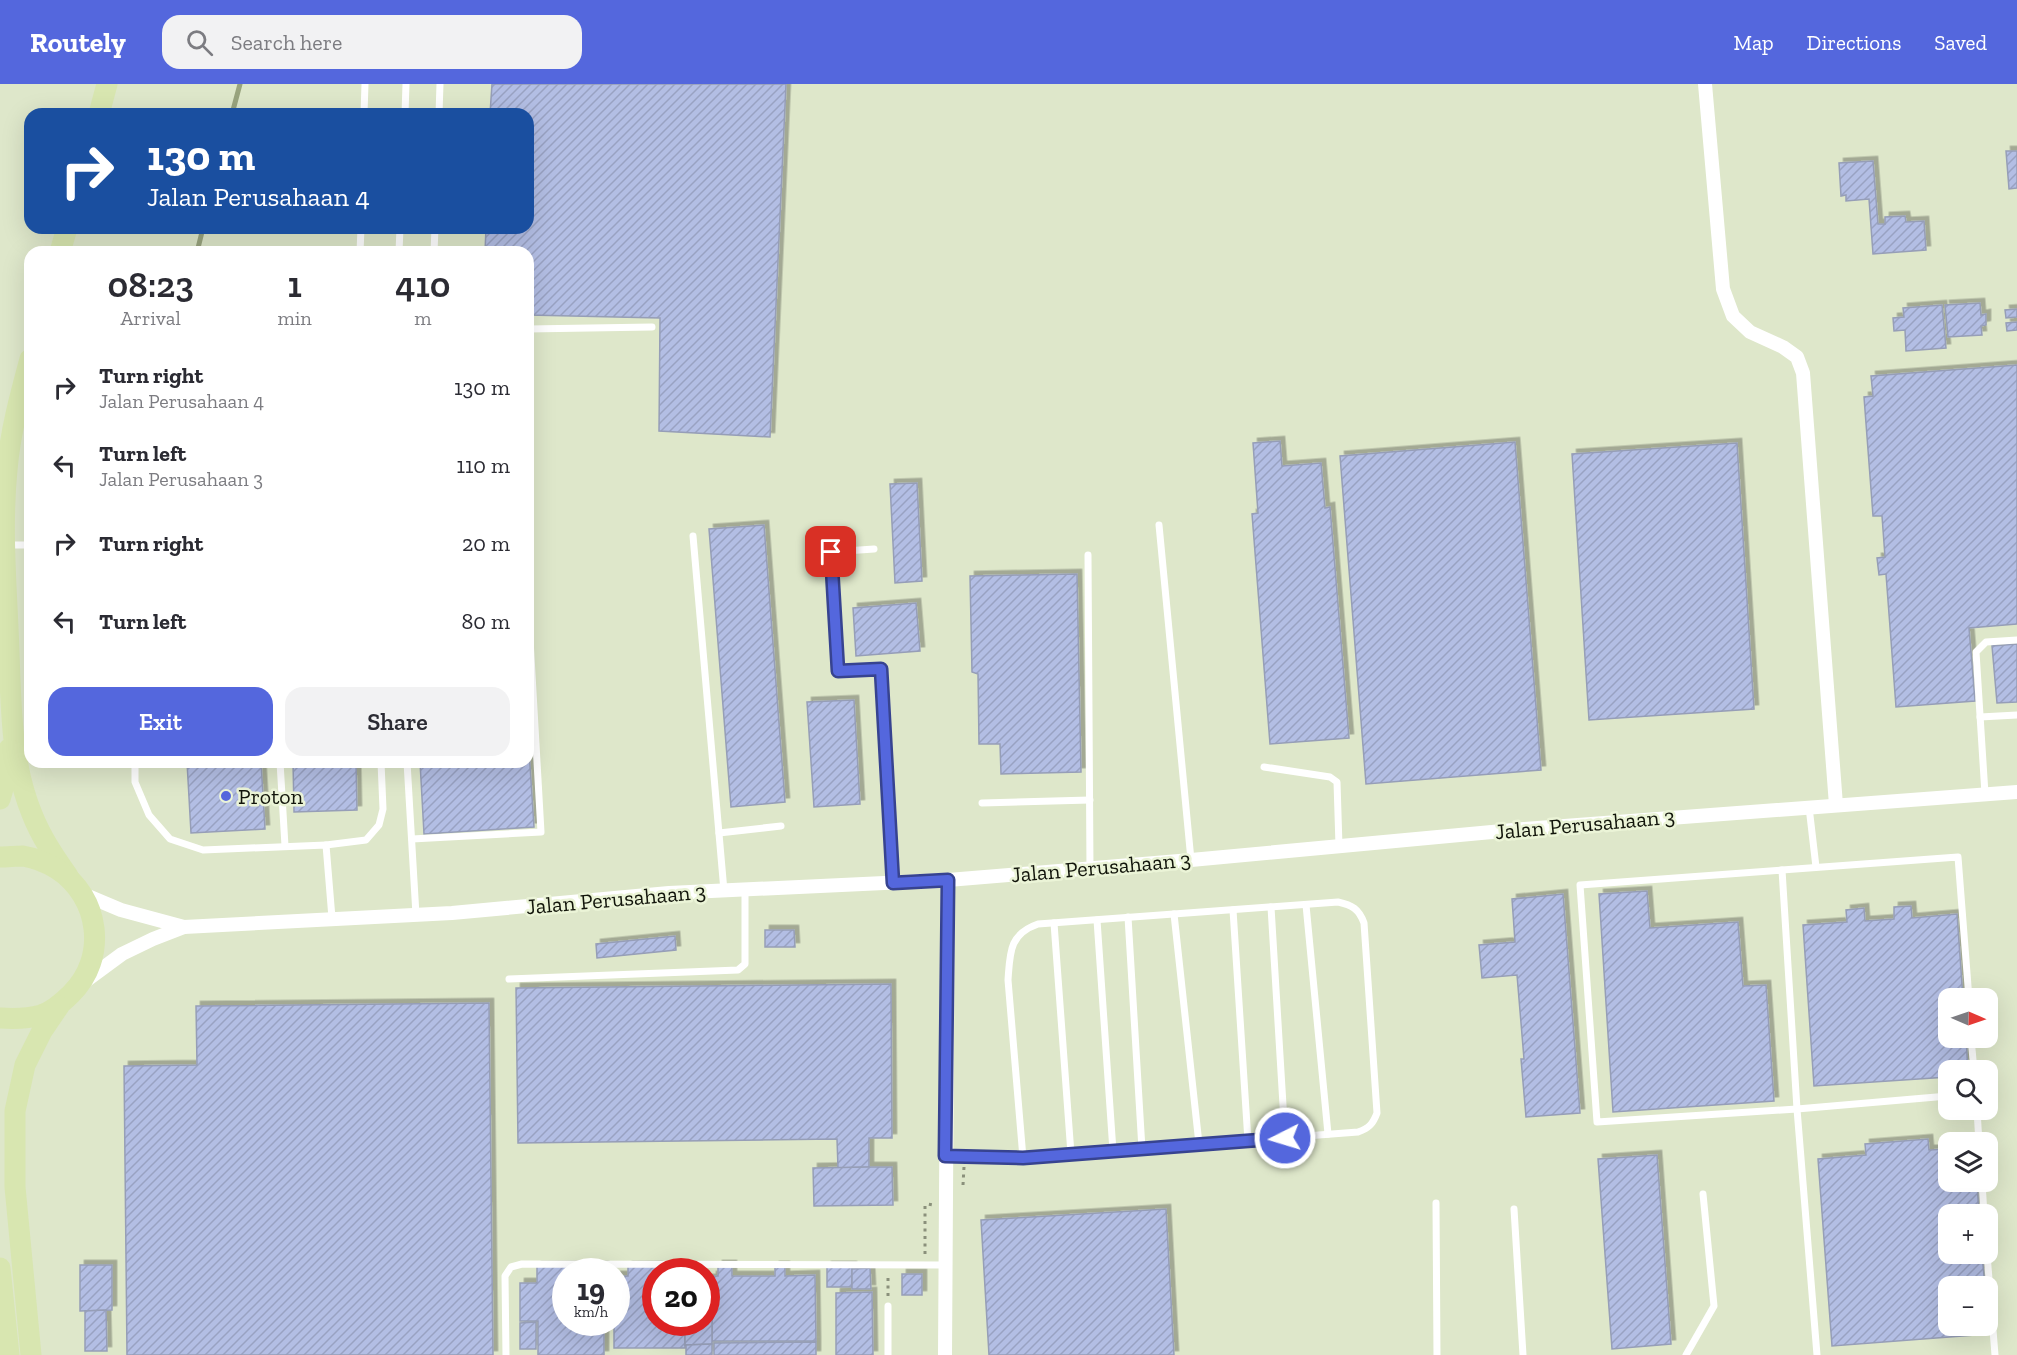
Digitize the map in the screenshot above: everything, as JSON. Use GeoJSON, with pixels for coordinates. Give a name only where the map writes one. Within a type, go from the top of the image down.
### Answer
{"type":"FeatureCollection","features":[{"type":"Feature","properties":{"kind":"main road"},"geometry":{"type":"LineString","coordinates":[[101,108],[107,84]]}},
{"type":"Feature","properties":{"kind":"main road"},"geometry":{"type":"LineString","coordinates":[[24,384],[10,442],[6,472],[5,545],[12,728],[21,776],[31,812],[47,847],[83,894],[93,916],[96,939],[92,962],[82,984],[59,1006],[42,1031],[25,1065],[15,1111],[15,1187],[31,1355]]}},
{"type":"Feature","properties":{"kind":"main road"},"geometry":{"type":"LineString","coordinates":[[0,799],[6,778],[12,728]]}},
{"type":"Feature","properties":{"kind":"main road"},"geometry":{"type":"LineString","coordinates":[[0,857],[23,856],[47,863],[68,876]]}},
{"type":"Feature","properties":{"kind":"main road"},"geometry":{"type":"LineString","coordinates":[[0,1018],[21,1019],[41,1015],[59,1006]]}},
{"type":"Feature","properties":{"kind":"main road"},"geometry":{"type":"LineString","coordinates":[[0,1268],[9,1355]]}},
{"type":"Feature","properties":{"kind":"street"},"geometry":{"type":"LineString","coordinates":[[1705,84],[1723,289],[1733,316],[1750,332],[1783,347],[1797,357],[1803,373],[1836,805]]}},
{"type":"Feature","properties":{"kind":"street","name":"Jalan Perusahaan 3"},"geometry":{"type":"LineString","coordinates":[[184,927],[416,915],[669,893],[948,880],[1524,829],[2017,792]]}},
{"type":"Feature","properties":{"kind":"street"},"geometry":{"type":"LineString","coordinates":[[945,1355],[948,880]]}},
{"type":"Feature","properties":{"kind":"street"},"geometry":{"type":"LineString","coordinates":[[83,894],[121,910],[184,927]]}},
{"type":"Feature","properties":{"kind":"street"},"geometry":{"type":"LineString","coordinates":[[82,984],[122,954],[184,927]]}},
{"type":"Feature","properties":{"kind":"lane"},"geometry":{"type":"LineString","coordinates":[[364,108],[365,84]]}},
{"type":"Feature","properties":{"kind":"lane"},"geometry":{"type":"LineString","coordinates":[[405,108],[406,84]]}},
{"type":"Feature","properties":{"kind":"lane"},"geometry":{"type":"LineString","coordinates":[[439,108],[440,84]]}},
{"type":"Feature","properties":{"kind":"lane"},"geometry":{"type":"LineString","coordinates":[[534,329],[652,327]]}},
{"type":"Feature","properties":{"kind":"lane"},"geometry":{"type":"LineString","coordinates":[[1159,525],[1191,860]]}},
{"type":"Feature","properties":{"kind":"lane"},"geometry":{"type":"LineString","coordinates":[[693,536],[724,891]]}},
{"type":"Feature","properties":{"kind":"lane"},"geometry":{"type":"LineString","coordinates":[[5,545],[24,545]]}},
{"type":"Feature","properties":{"kind":"lane"},"geometry":{"type":"LineString","coordinates":[[874,549],[831,552],[838,671],[881,669],[893,883]]}},
{"type":"Feature","properties":{"kind":"lane"},"geometry":{"type":"LineString","coordinates":[[1088,555],[1090,869]]}},
{"type":"Feature","properties":{"kind":"lane"},"geometry":{"type":"LineString","coordinates":[[1985,794],[1976,652],[1986,642],[2017,640]]}},
{"type":"Feature","properties":{"kind":"lane"},"geometry":{"type":"LineString","coordinates":[[412,839],[541,832],[534,709]]}},
{"type":"Feature","properties":{"kind":"lane"},"geometry":{"type":"LineString","coordinates":[[1980,717],[2017,715]]}},
{"type":"Feature","properties":{"kind":"lane"},"geometry":{"type":"LineString","coordinates":[[1264,767],[1330,777],[1336,782],[1339,846]]}},
{"type":"Feature","properties":{"kind":"lane"},"geometry":{"type":"LineString","coordinates":[[135,768],[135,782],[149,815],[170,839],[203,850],[326,845],[366,840],[379,825],[383,809],[381,768]]}},
{"type":"Feature","properties":{"kind":"lane"},"geometry":{"type":"LineString","coordinates":[[280,768],[285,846]]}},
{"type":"Feature","properties":{"kind":"lane"},"geometry":{"type":"LineString","coordinates":[[408,768],[416,915]]}},
{"type":"Feature","properties":{"kind":"lane"},"geometry":{"type":"LineString","coordinates":[[982,803],[1090,800]]}},
{"type":"Feature","properties":{"kind":"lane"},"geometry":{"type":"LineString","coordinates":[[1809,807],[1816,867]]}},
{"type":"Feature","properties":{"kind":"lane"},"geometry":{"type":"LineString","coordinates":[[719,833],[781,826]]}},
{"type":"Feature","properties":{"kind":"lane"},"geometry":{"type":"LineString","coordinates":[[326,845],[332,918]]}},
{"type":"Feature","properties":{"kind":"lane"},"geometry":{"type":"LineString","coordinates":[[1938,1097],[1597,1122],[1580,885],[1958,857],[1968,988]]}},
{"type":"Feature","properties":{"kind":"lane"},"geometry":{"type":"LineString","coordinates":[[1782,870],[1797,1109],[1817,1355]]}},
{"type":"Feature","properties":{"kind":"lane"},"geometry":{"type":"LineString","coordinates":[[509,979],[738,970],[745,964],[745,890]]}},
{"type":"Feature","properties":{"kind":"lane"},"geometry":{"type":"LineString","coordinates":[[945,1156],[1023,1158],[1358,1132],[1368,1129],[1377,1113],[1364,922],[1360,913],[1352,905],[1338,902],[1038,924],[1025,928],[1014,940],[1008,980],[1023,1158]]}},
{"type":"Feature","properties":{"kind":"lane"},"geometry":{"type":"LineString","coordinates":[[1306,904],[1329,1134]]}},
{"type":"Feature","properties":{"kind":"lane"},"geometry":{"type":"LineString","coordinates":[[1271,907],[1285,1138]]}},
{"type":"Feature","properties":{"kind":"lane"},"geometry":{"type":"LineString","coordinates":[[1233,910],[1248,1141]]}},
{"type":"Feature","properties":{"kind":"lane"},"geometry":{"type":"LineString","coordinates":[[1174,914],[1198,1144]]}},
{"type":"Feature","properties":{"kind":"lane"},"geometry":{"type":"LineString","coordinates":[[1128,917],[1142,1149]]}},
{"type":"Feature","properties":{"kind":"lane"},"geometry":{"type":"LineString","coordinates":[[1098,920],[1113,1151]]}},
{"type":"Feature","properties":{"kind":"lane"},"geometry":{"type":"LineString","coordinates":[[1054,923],[1071,1154]]}},
{"type":"Feature","properties":{"kind":"lane"},"geometry":{"type":"LineString","coordinates":[[1686,1355],[1714,1306],[1703,1194]]}},
{"type":"Feature","properties":{"kind":"lane"},"geometry":{"type":"LineString","coordinates":[[1436,1203],[1437,1355]]}},
{"type":"Feature","properties":{"kind":"lane"},"geometry":{"type":"LineString","coordinates":[[1514,1209],[1523,1355]]}},
{"type":"Feature","properties":{"kind":"lane"},"geometry":{"type":"LineString","coordinates":[[506,1355],[505,1276],[511,1267],[522,1264],[945,1265]]}},
{"type":"Feature","properties":{"kind":"lane"},"geometry":{"type":"LineString","coordinates":[[1988,1264],[1995,1355]]}},
{"type":"Feature","properties":{"kind":"lane"},"geometry":{"type":"LineString","coordinates":[[888,1306],[888,1355]]}},
{"type":"Feature","properties":{"kind":"path"},"geometry":{"type":"LineString","coordinates":[[888,1265],[888,1306]]}},
{"type":"Feature","properties":{"kind":"building"},"geometry":{"type":"Polygon","coordinates":[[[492,84],[786,84],[770,437],[659,431],[660,318],[534,315],[534,246],[485,246],[486,234],[534,234],[534,108],[490,108],[492,84]]]}},
{"type":"Feature","properties":{"kind":"building"},"geometry":{"type":"Polygon","coordinates":[[[2006,151],[2017,151],[2017,188],[2009,189],[2006,151]]]}},
{"type":"Feature","properties":{"kind":"building"},"geometry":{"type":"Polygon","coordinates":[[[1873,161],[1878,224],[1885,224],[1885,217],[1905,216],[1906,222],[1924,221],[1926,250],[1873,254],[1869,199],[1846,201],[1846,195],[1841,196],[1839,163],[1873,161]]]}},
{"type":"Feature","properties":{"kind":"building"},"geometry":{"type":"Polygon","coordinates":[[[1980,303],[1981,315],[1986,314],[1986,325],[1981,326],[1982,335],[1948,337],[1945,305],[1980,303]]]}},
{"type":"Feature","properties":{"kind":"building"},"geometry":{"type":"Polygon","coordinates":[[[1942,305],[1946,348],[1906,351],[1905,330],[1894,331],[1893,318],[1904,317],[1903,308],[1942,305]]]}},
{"type":"Feature","properties":{"kind":"building"},"geometry":{"type":"Polygon","coordinates":[[[2017,309],[2017,317],[2006,318],[2005,310],[2017,309]]]}},
{"type":"Feature","properties":{"kind":"building"},"geometry":{"type":"Polygon","coordinates":[[[2017,322],[2017,330],[2007,331],[2006,323],[2017,322]]]}},
{"type":"Feature","properties":{"kind":"building"},"geometry":{"type":"Polygon","coordinates":[[[2017,365],[2017,624],[1969,628],[1975,701],[1896,707],[1886,574],[1879,575],[1877,558],[1885,557],[1882,516],[1873,516],[1864,397],[1873,396],[1871,376],[2017,365]]]}},
{"type":"Feature","properties":{"kind":"building"},"geometry":{"type":"Polygon","coordinates":[[[1280,441],[1282,466],[1321,463],[1325,508],[1330,507],[1349,738],[1270,744],[1252,514],[1258,513],[1253,443],[1280,441]]]}},
{"type":"Feature","properties":{"kind":"building"},"geometry":{"type":"Polygon","coordinates":[[[1515,442],[1541,770],[1366,784],[1340,456],[1515,442]]]}},
{"type":"Feature","properties":{"kind":"building"},"geometry":{"type":"Polygon","coordinates":[[[1737,443],[1754,709],[1589,720],[1572,454],[1737,443]]]}},
{"type":"Feature","properties":{"kind":"building"},"geometry":{"type":"Polygon","coordinates":[[[917,483],[922,581],[895,583],[890,484],[917,483]]]}},
{"type":"Feature","properties":{"kind":"building"},"geometry":{"type":"Polygon","coordinates":[[[764,525],[785,802],[731,807],[709,529],[764,525]]]}},
{"type":"Feature","properties":{"kind":"building"},"geometry":{"type":"Polygon","coordinates":[[[1077,574],[1081,772],[1001,774],[1000,744],[979,744],[978,674],[972,672],[970,576],[1077,574]]]}},
{"type":"Feature","properties":{"kind":"building"},"geometry":{"type":"Polygon","coordinates":[[[916,603],[920,651],[856,656],[853,608],[916,603]]]}},
{"type":"Feature","properties":{"kind":"building"},"geometry":{"type":"Polygon","coordinates":[[[2017,644],[2017,702],[1997,703],[1992,646],[2017,644]]]}},
{"type":"Feature","properties":{"kind":"building"},"geometry":{"type":"Polygon","coordinates":[[[854,700],[860,804],[814,807],[807,702],[854,700]]]}},
{"type":"Feature","properties":{"kind":"building","name":"Proton"},"geometry":{"type":"Polygon","coordinates":[[[187,768],[261,768],[265,829],[191,833],[187,768]]]}},
{"type":"Feature","properties":{"kind":"building"},"geometry":{"type":"Polygon","coordinates":[[[293,768],[356,768],[357,810],[294,812],[293,768]]]}},
{"type":"Feature","properties":{"kind":"building"},"geometry":{"type":"Polygon","coordinates":[[[420,768],[530,768],[534,827],[424,834],[420,768]]]}},
{"type":"Feature","properties":{"kind":"building"},"geometry":{"type":"Polygon","coordinates":[[[1647,891],[1650,928],[1738,922],[1743,986],[1766,985],[1774,1101],[1613,1112],[1599,894],[1647,891]]]}},
{"type":"Feature","properties":{"kind":"building"},"geometry":{"type":"Polygon","coordinates":[[[1563,894],[1580,1113],[1526,1117],[1517,975],[1482,978],[1479,945],[1515,942],[1512,899],[1563,894]]]}},
{"type":"Feature","properties":{"kind":"building"},"geometry":{"type":"Polygon","coordinates":[[[1911,906],[1912,918],[1957,914],[1962,988],[1938,988],[1938,1048],[1967,1048],[1967,1060],[1938,1060],[1938,1078],[1814,1086],[1803,925],[1847,922],[1846,910],[1864,908],[1865,921],[1894,919],[1894,907],[1911,906]]]}},
{"type":"Feature","properties":{"kind":"building"},"geometry":{"type":"Polygon","coordinates":[[[765,930],[794,930],[795,947],[765,947],[765,930]]]}},
{"type":"Feature","properties":{"kind":"building"},"geometry":{"type":"Polygon","coordinates":[[[675,936],[676,950],[597,958],[596,944],[675,936]]]}},
{"type":"Feature","properties":{"kind":"building"},"geometry":{"type":"Polygon","coordinates":[[[891,984],[892,1138],[869,1138],[869,1167],[838,1168],[837,1139],[518,1143],[516,988],[891,984]]]}},
{"type":"Feature","properties":{"kind":"building"},"geometry":{"type":"Polygon","coordinates":[[[489,1003],[493,1355],[127,1355],[124,1066],[197,1065],[196,1006],[489,1003]]]}},
{"type":"Feature","properties":{"kind":"building"},"geometry":{"type":"Polygon","coordinates":[[[1928,1139],[1929,1150],[1938,1150],[1938,1192],[1978,1192],[1978,1204],[1938,1204],[1938,1264],[1983,1264],[1984,1276],[1938,1276],[1938,1336],[1962,1336],[1832,1346],[1818,1159],[1866,1155],[1865,1144],[1928,1139]]]}},
{"type":"Feature","properties":{"kind":"building"},"geometry":{"type":"Polygon","coordinates":[[[1657,1155],[1671,1344],[1612,1349],[1598,1159],[1657,1155]]]}},
{"type":"Feature","properties":{"kind":"building"},"geometry":{"type":"Polygon","coordinates":[[[892,1167],[893,1205],[814,1206],[813,1168],[892,1167]]]}},
{"type":"Feature","properties":{"kind":"building"},"geometry":{"type":"Polygon","coordinates":[[[1166,1209],[1174,1355],[989,1355],[981,1220],[1166,1209]]]}},
{"type":"Feature","properties":{"kind":"building"},"geometry":{"type":"Polygon","coordinates":[[[80,1265],[112,1265],[112,1310],[80,1311],[80,1265]]]}},
{"type":"Feature","properties":{"kind":"building"},"geometry":{"type":"Polygon","coordinates":[[[720,1265],[732,1265],[732,1276],[775,1276],[775,1266],[785,1266],[785,1276],[815,1275],[816,1341],[712,1341],[712,1336],[720,1336],[720,1265]]]}},
{"type":"Feature","properties":{"kind":"building"},"geometry":{"type":"Polygon","coordinates":[[[537,1266],[552,1266],[552,1336],[604,1336],[604,1355],[538,1355],[538,1321],[520,1321],[520,1283],[537,1283],[537,1266]]]}},
{"type":"Feature","properties":{"kind":"building"},"geometry":{"type":"Polygon","coordinates":[[[630,1266],[642,1266],[642,1336],[685,1336],[685,1348],[614,1348],[614,1336],[630,1336],[630,1266]]]}},
{"type":"Feature","properties":{"kind":"building"},"geometry":{"type":"Polygon","coordinates":[[[827,1266],[852,1266],[852,1287],[827,1287],[827,1266]]]}},
{"type":"Feature","properties":{"kind":"building"},"geometry":{"type":"Polygon","coordinates":[[[870,1268],[871,1289],[852,1289],[852,1269],[870,1268]]]}},
{"type":"Feature","properties":{"kind":"building"},"geometry":{"type":"Polygon","coordinates":[[[902,1274],[922,1274],[922,1295],[902,1295],[902,1274]]]}},
{"type":"Feature","properties":{"kind":"building"},"geometry":{"type":"Polygon","coordinates":[[[872,1292],[873,1355],[836,1355],[836,1293],[872,1292]]]}},
{"type":"Feature","properties":{"kind":"building"},"geometry":{"type":"Polygon","coordinates":[[[106,1310],[107,1351],[85,1351],[85,1311],[106,1310]]]}},
{"type":"Feature","properties":{"kind":"building"},"geometry":{"type":"Polygon","coordinates":[[[536,1322],[536,1349],[520,1349],[520,1323],[536,1322]]]}},
{"type":"Feature","properties":{"kind":"building"},"geometry":{"type":"Polygon","coordinates":[[[685,1336],[712,1336],[712,1344],[685,1345],[685,1336]]]}},
{"type":"Feature","properties":{"kind":"building"},"geometry":{"type":"Polygon","coordinates":[[[816,1342],[816,1355],[714,1355],[714,1343],[816,1342]]]}},
{"type":"Feature","properties":{"kind":"building"},"geometry":{"type":"Polygon","coordinates":[[[712,1344],[712,1355],[686,1355],[686,1345],[712,1344]]]}},
{"type":"Feature","properties":{"kind":"waterway"},"geometry":{"type":"LineString","coordinates":[[234,108],[240,84]]}},
{"type":"Feature","properties":{"kind":"waterway"},"geometry":{"type":"LineString","coordinates":[[198,246],[202,234]]}},
{"type":"Feature","properties":{"kind":"place","name":"Proton"},"geometry":{"type":"Point","coordinates":[226,796]}},
{"type":"Feature","properties":{"kind":"route"},"geometry":{"type":"LineString","coordinates":[[831,552],[838,671],[881,669],[893,883],[948,880],[945,1156],[1023,1158],[1285,1138]]}}]}
